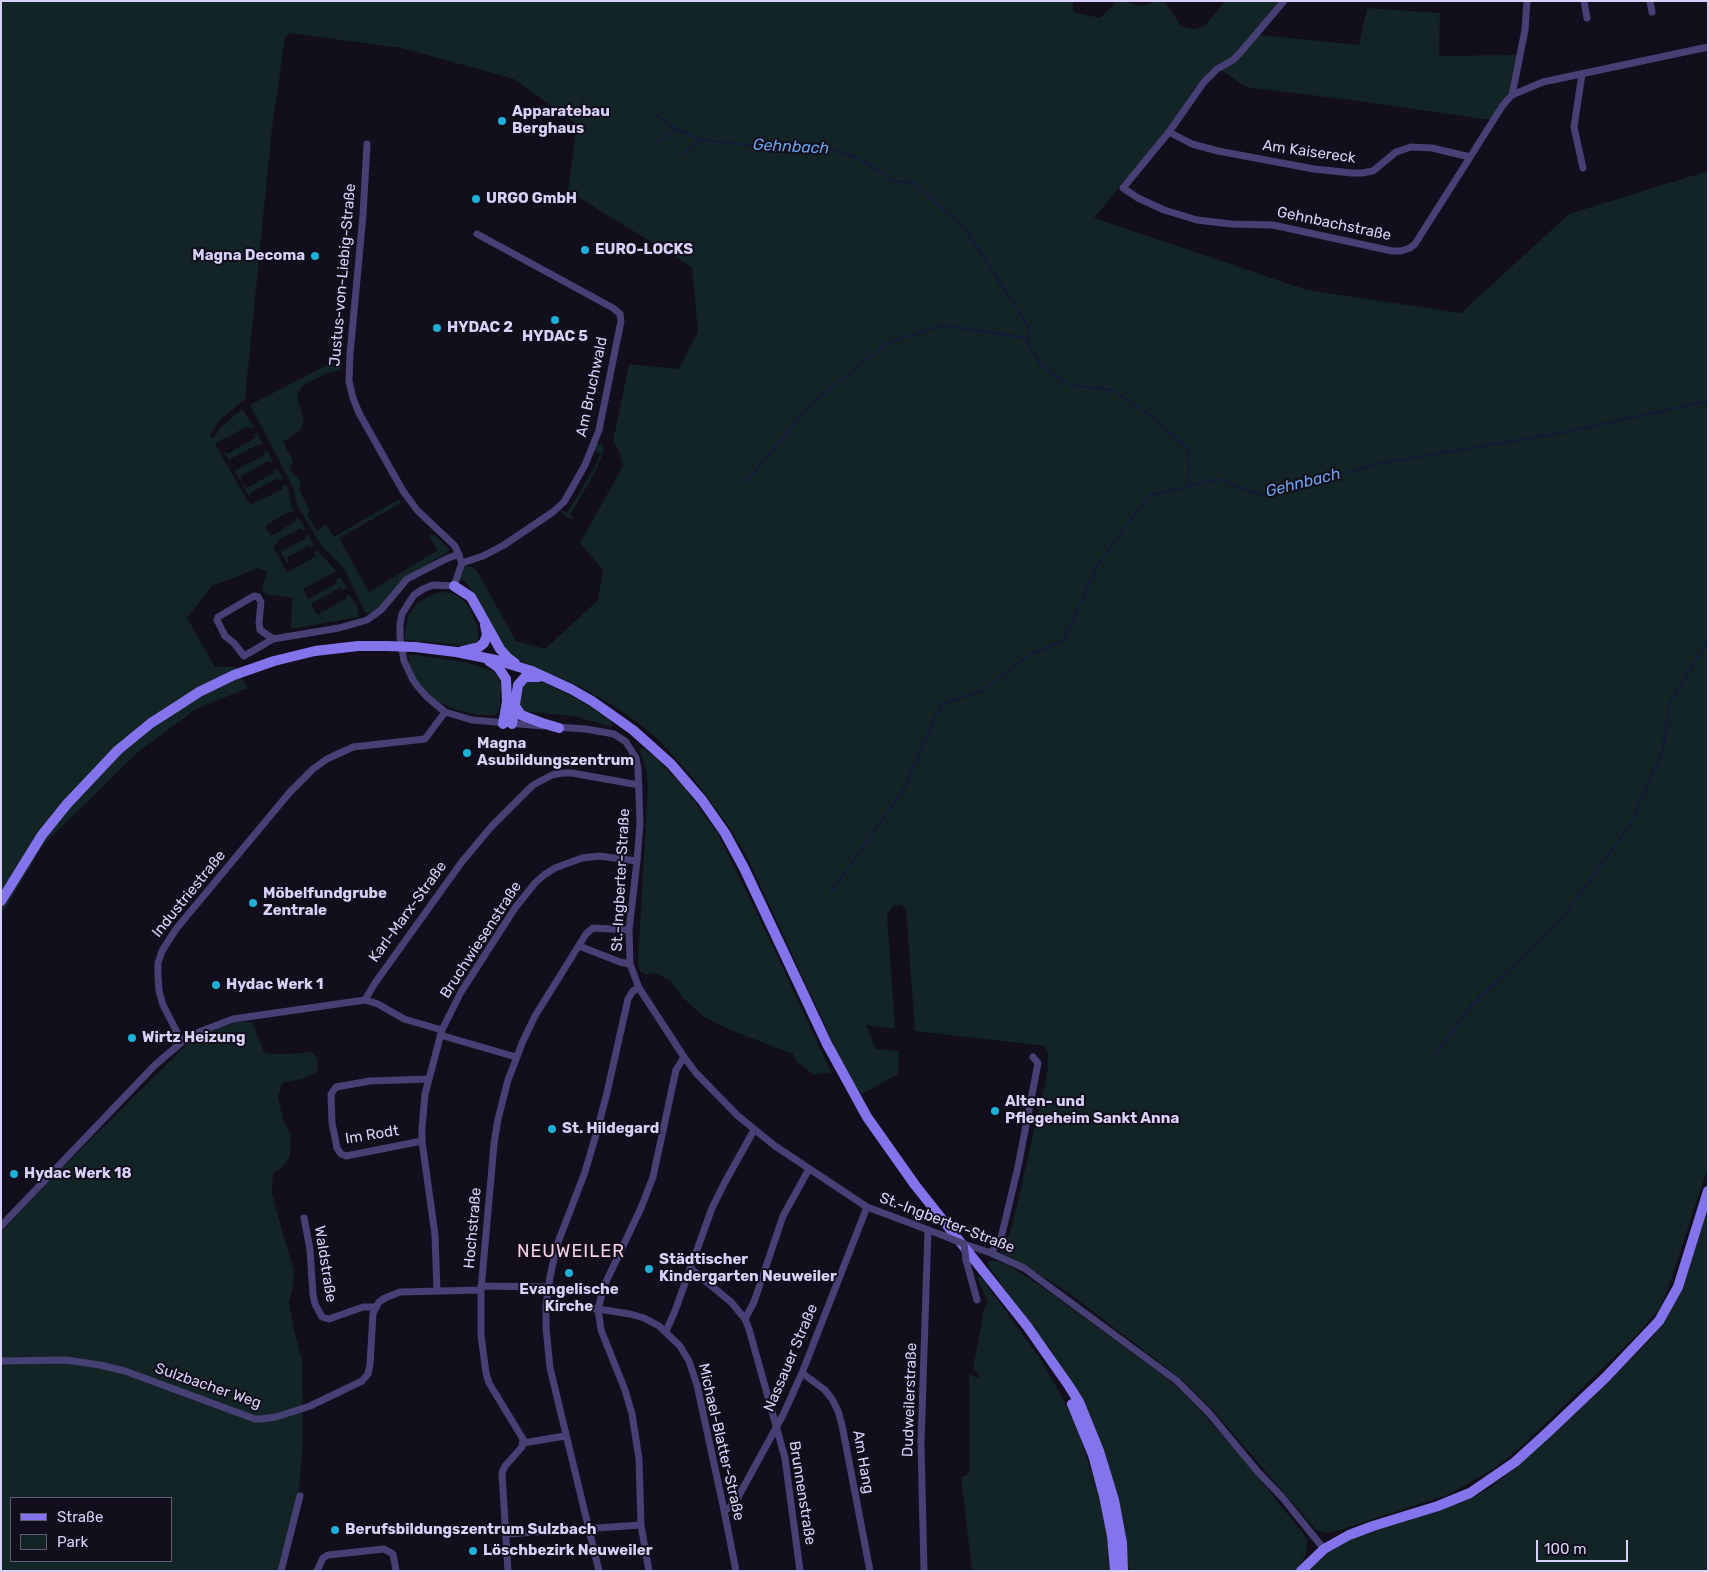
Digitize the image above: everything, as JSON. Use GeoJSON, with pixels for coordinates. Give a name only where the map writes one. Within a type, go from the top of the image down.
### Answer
{"type":"FeatureCollection","features":[{"type":"Feature","properties":{"kind":"main road"},"geometry":{"type":"LineString","coordinates":[[454,586],[470,597],[502,653],[522,668]]}},
{"type":"Feature","properties":{"kind":"main road"},"geometry":{"type":"LineString","coordinates":[[456,652],[471,650],[484,643],[486,634],[484,620]]}},
{"type":"Feature","properties":{"kind":"main road"},"geometry":{"type":"LineString","coordinates":[[1,901],[42,835],[67,804],[118,750],[151,723],[199,692],[234,675],[274,661],[316,651],[358,646],[415,647],[456,652],[522,668],[548,678],[592,701],[633,730],[670,764],[702,800],[725,833],[748,875],[826,1044],[867,1117],[920,1191],[1041,1344],[1070,1400],[1092,1455],[1122,1570]]}},
{"type":"Feature","properties":{"kind":"main road"},"geometry":{"type":"LineString","coordinates":[[482,657],[498,667],[506,679],[508,724]]}},
{"type":"Feature","properties":{"kind":"main road"},"geometry":{"type":"LineString","coordinates":[[508,724],[514,706],[516,691],[521,680],[530,676],[548,678]]}},
{"type":"Feature","properties":{"kind":"main road"},"geometry":{"type":"LineString","coordinates":[[514,706],[521,715],[559,728]]}},
{"type":"Feature","properties":{"kind":"main road"},"geometry":{"type":"LineString","coordinates":[[1301,1571],[1324,1549],[1349,1535],[1438,1506],[1470,1493],[1516,1462],[1606,1377],[1659,1321],[1678,1287],[1708,1191]]}},
{"type":"Feature","properties":{"kind":"street"},"geometry":{"type":"LineString","coordinates":[[1169,132],[1204,82],[1217,69],[1233,60],[1240,53],[1284,1]]}},
{"type":"Feature","properties":{"kind":"street"},"geometry":{"type":"LineString","coordinates":[[1512,95],[1525,30],[1527,1]]}},
{"type":"Feature","properties":{"kind":"street"},"geometry":{"type":"LineString","coordinates":[[1584,1],[1587,18]]}},
{"type":"Feature","properties":{"kind":"street"},"geometry":{"type":"LineString","coordinates":[[1650,1],[1652,12]]}},
{"type":"Feature","properties":{"kind":"street","name":"Gehnbachstraße"},"geometry":{"type":"LineString","coordinates":[[1169,132],[1123,188],[1138,198],[1164,210],[1197,220],[1231,224],[1273,225],[1392,251],[1401,251],[1415,244],[1503,105],[1512,95],[1543,82],[1708,46]]}},
{"type":"Feature","properties":{"kind":"street"},"geometry":{"type":"LineString","coordinates":[[1582,74],[1574,127],[1584,168]]}},
{"type":"Feature","properties":{"kind":"street","name":"Am Kaisereck"},"geometry":{"type":"LineString","coordinates":[[1169,132],[1192,144],[1218,151],[1314,169],[1352,173],[1373,171],[1396,152],[1411,146],[1432,148],[1470,157]]}},
{"type":"Feature","properties":{"kind":"street","name":"Justus-von-Liebig-Straße"},"geometry":{"type":"LineString","coordinates":[[367,144],[349,381],[359,413],[403,491],[428,522],[448,538],[458,554]]}},
{"type":"Feature","properties":{"kind":"street","name":"Am Bruchwald"},"geometry":{"type":"LineString","coordinates":[[462,563],[483,556],[504,545],[553,512],[564,502],[585,465],[599,430],[621,321],[620,314],[613,308],[477,234]]}},
{"type":"Feature","properties":{"kind":"street"},"geometry":{"type":"LineString","coordinates":[[273,639],[260,630],[261,602],[258,597],[254,596],[218,617],[217,620],[225,636],[234,643],[244,656],[273,639],[339,628],[367,620],[381,610],[407,579],[458,554],[462,563],[454,586],[433,585],[414,595],[402,614],[400,624],[402,653],[408,671],[427,697],[445,712]]}},
{"type":"Feature","properties":{"kind":"street","name":"St.-Ingberter-Straße"},"geometry":{"type":"LineString","coordinates":[[445,712],[472,720],[606,732],[620,738],[632,749],[636,758],[639,785],[640,823],[629,930],[630,964],[639,988],[684,1057],[707,1084],[754,1130],[867,1207],[991,1253],[1024,1268],[1176,1381],[1209,1413],[1258,1472],[1282,1497],[1324,1549]]}},
{"type":"Feature","properties":{"kind":"street","name":"Industriestraße"},"geometry":{"type":"LineString","coordinates":[[182,1042],[163,1004],[159,991],[158,976],[158,963],[162,951],[176,929],[290,792],[313,769],[327,759],[353,748],[424,739],[445,712]]}},
{"type":"Feature","properties":{"kind":"street","name":"Karl-Marx-Straße"},"geometry":{"type":"LineString","coordinates":[[365,1000],[380,975],[461,863],[491,827],[533,785],[546,777],[562,773],[572,773],[639,785]]}},
{"type":"Feature","properties":{"kind":"street","name":"Bruchwiesenstraße"},"geometry":{"type":"LineString","coordinates":[[437,1291],[435,1235],[422,1141],[423,1111],[441,1032],[461,992],[515,908],[534,883],[555,868],[582,858],[599,856],[637,861]]}},
{"type":"Feature","properties":{"kind":"street","name":"Hochstraße"},"geometry":{"type":"LineString","coordinates":[[523,1443],[520,1433],[493,1391],[486,1373],[481,1335],[481,1288],[495,1136],[502,1099],[516,1057],[535,1016],[590,930],[593,928],[629,930]]}},
{"type":"Feature","properties":{"kind":"street"},"geometry":{"type":"LineString","coordinates":[[579,946],[630,964]]}},
{"type":"Feature","properties":{"kind":"street"},"geometry":{"type":"LineString","coordinates":[[599,1571],[550,1368],[546,1306],[548,1288],[558,1245],[585,1172],[606,1097],[628,999],[633,991],[639,988]]}},
{"type":"Feature","properties":{"kind":"street"},"geometry":{"type":"LineString","coordinates":[[1,1226],[142,1079],[182,1042],[215,1024],[365,1000],[378,1004],[404,1019],[516,1057]]}},
{"type":"Feature","properties":{"kind":"street"},"geometry":{"type":"LineString","coordinates":[[649,1571],[641,1525],[638,1452],[630,1403],[600,1330],[598,1309],[604,1286],[650,1185],[676,1070],[684,1057]]}},
{"type":"Feature","properties":{"kind":"street"},"geometry":{"type":"LineString","coordinates":[[991,1253],[1001,1238],[1018,1167],[1038,1063],[1033,1057]]}},
{"type":"Feature","properties":{"kind":"street","name":"Im Rodt"},"geometry":{"type":"LineString","coordinates":[[422,1141],[346,1156],[341,1154],[337,1148],[332,1123],[330,1094],[336,1087],[370,1080],[429,1079]]}},
{"type":"Feature","properties":{"kind":"street"},"geometry":{"type":"LineString","coordinates":[[666,1331],[719,1194],[754,1130]]}},
{"type":"Feature","properties":{"kind":"street"},"geometry":{"type":"LineString","coordinates":[[745,1319],[754,1302],[783,1216],[809,1169]]}},
{"type":"Feature","properties":{"kind":"street","name":"Nassauer Straße"},"geometry":{"type":"LineString","coordinates":[[724,1510],[733,1504],[737,1498],[776,1429],[802,1373],[867,1207]]}},
{"type":"Feature","properties":{"kind":"street","name":"Waldstraße"},"geometry":{"type":"LineString","coordinates":[[304,1218],[310,1249],[313,1295],[315,1304],[322,1317],[329,1319],[363,1307],[375,1307]]}},
{"type":"Feature","properties":{"kind":"street","name":"Dudweilerstraße"},"geometry":{"type":"LineString","coordinates":[[924,1571],[921,1443],[928,1230]]}},
{"type":"Feature","properties":{"kind":"street"},"geometry":{"type":"LineString","coordinates":[[964,1244],[966,1260],[977,1300]]}},
{"type":"Feature","properties":{"kind":"street","name":"Brunnenstraße"},"geometry":{"type":"LineString","coordinates":[[690,1268],[731,1302],[745,1319],[753,1341],[785,1458],[800,1571]]}},
{"type":"Feature","properties":{"kind":"street"},"geometry":{"type":"LineString","coordinates":[[375,1307],[378,1302],[400,1292],[481,1288],[548,1288]]}},
{"type":"Feature","properties":{"kind":"street","name":"Michael-Blatter-Straße"},"geometry":{"type":"LineString","coordinates":[[546,1306],[598,1309],[644,1318],[666,1331],[680,1346],[693,1371],[736,1571]]}},
{"type":"Feature","properties":{"kind":"street","name":"Sulzbacher Weg"},"geometry":{"type":"LineString","coordinates":[[1,1361],[66,1360],[100,1365],[125,1371],[255,1419],[269,1418],[310,1406],[362,1381],[368,1374],[370,1365],[375,1307]]}},
{"type":"Feature","properties":{"kind":"street","name":"Am Hang"},"geometry":{"type":"LineString","coordinates":[[802,1373],[824,1390],[832,1399],[838,1411],[870,1571]]}},
{"type":"Feature","properties":{"kind":"street"},"geometry":{"type":"LineString","coordinates":[[508,1571],[502,1474],[505,1466],[522,1447],[523,1443],[566,1436]]}},
{"type":"Feature","properties":{"kind":"street"},"geometry":{"type":"LineString","coordinates":[[281,1571],[300,1496]]}},
{"type":"Feature","properties":{"kind":"street"},"geometry":{"type":"LineString","coordinates":[[507,1534],[641,1525]]}},
{"type":"Feature","properties":{"kind":"street"},"geometry":{"type":"LineString","coordinates":[[317,1571],[322,1558],[328,1555],[384,1549],[393,1554],[396,1571]]}},
{"type":"Feature","properties":{"kind":"green space"},"geometry":{"type":"Polygon","coordinates":[[[1,1],[1073,1],[1073,12],[1100,18],[1117,1],[1125,1],[1141,6],[1155,1],[1164,1],[1182,27],[1194,29],[1205,26],[1225,1],[1279,1],[1252,34],[1359,45],[1367,8],[1440,13],[1439,56],[1517,55],[1510,84],[1510,93],[1490,120],[1246,87],[1215,66],[1197,85],[1167,130],[1094,218],[1307,290],[1461,313],[1569,214],[1708,171],[1708,1167],[1660,1308],[1637,1335],[1521,1447],[1495,1468],[1450,1494],[1326,1533],[1316,1530],[1212,1409],[1185,1382],[1070,1294],[1028,1267],[1000,1252],[1011,1230],[1047,1075],[1048,1054],[1045,1046],[915,1031],[906,909],[901,905],[893,906],[887,915],[895,1029],[866,1025],[876,1049],[899,1051],[898,1074],[861,1095],[839,1056],[748,859],[731,830],[697,783],[660,741],[636,721],[579,686],[507,655],[469,586],[461,578],[466,566],[472,567],[477,571],[516,641],[545,649],[598,600],[603,570],[580,543],[623,466],[618,449],[613,441],[629,364],[679,369],[698,332],[692,267],[568,191],[577,124],[514,79],[402,48],[289,33],[285,38],[272,128],[245,399],[219,421],[210,435],[213,439],[221,427],[242,409],[254,427],[250,428],[248,426],[215,444],[250,505],[283,489],[282,486],[286,484],[294,512],[290,511],[265,526],[271,536],[296,521],[295,519],[298,517],[305,529],[302,530],[301,528],[277,541],[278,543],[273,546],[287,572],[316,556],[314,553],[318,551],[336,571],[303,589],[308,599],[337,583],[336,580],[340,577],[347,588],[342,590],[341,587],[311,604],[317,615],[347,598],[346,596],[349,594],[357,606],[359,617],[291,629],[292,598],[266,594],[262,590],[267,571],[258,568],[212,586],[187,618],[215,667],[235,667],[248,688],[196,709],[137,753],[43,845],[1,916],[1,1]]]}},
{"type":"Feature","properties":{"kind":"green space"},"geometry":{"type":"Polygon","coordinates":[[[331,363],[341,367],[341,370],[327,373],[302,386],[297,397],[304,421],[300,430],[283,442],[293,461],[290,468],[294,476],[298,477],[301,485],[299,489],[309,510],[307,515],[317,531],[326,525],[334,537],[399,499],[401,503],[339,538],[369,592],[438,550],[429,537],[431,535],[435,535],[449,549],[448,552],[405,578],[378,609],[370,614],[365,612],[344,568],[321,545],[297,505],[293,487],[250,405],[331,363]]]}},
{"type":"Feature","properties":{"kind":"green space"},"geometry":{"type":"Polygon","coordinates":[[[257,433],[263,444],[260,446],[259,444],[230,459],[230,463],[224,453],[228,454],[255,438],[253,435],[257,433]]]}},
{"type":"Feature","properties":{"kind":"green space"},"geometry":{"type":"Polygon","coordinates":[[[595,443],[603,445],[604,451],[593,476],[570,515],[574,518],[570,519],[561,513],[561,509],[566,513],[571,507],[594,468],[601,453],[592,450],[595,443]]]}},
{"type":"Feature","properties":{"kind":"green space"},"geometry":{"type":"Polygon","coordinates":[[[267,451],[273,461],[270,463],[268,461],[241,476],[242,479],[240,480],[234,469],[236,470],[265,455],[264,452],[267,451]]]}},
{"type":"Feature","properties":{"kind":"green space"},"geometry":{"type":"Polygon","coordinates":[[[277,468],[283,478],[279,480],[278,478],[250,493],[251,495],[249,496],[243,485],[247,488],[275,472],[274,470],[277,468]]]}},
{"type":"Feature","properties":{"kind":"green space"},"geometry":{"type":"Polygon","coordinates":[[[307,534],[314,545],[311,547],[309,545],[287,558],[289,562],[287,563],[280,551],[306,538],[305,535],[307,534]]]}},
{"type":"Feature","properties":{"kind":"green space"},"geometry":{"type":"Polygon","coordinates":[[[442,592],[452,593],[462,599],[469,607],[477,625],[478,640],[473,644],[462,645],[405,640],[405,630],[409,615],[417,603],[429,596],[442,592]]]}},
{"type":"Feature","properties":{"kind":"green space"},"geometry":{"type":"Polygon","coordinates":[[[409,654],[464,662],[493,671],[498,676],[501,685],[500,707],[496,715],[477,715],[454,709],[435,700],[424,691],[415,679],[409,665],[409,654]]]}},
{"type":"Feature","properties":{"kind":"green space"},"geometry":{"type":"Polygon","coordinates":[[[526,681],[545,683],[585,703],[612,721],[612,727],[574,716],[519,711],[522,685],[526,681]]]}},
{"type":"Feature","properties":{"kind":"green space"},"geometry":{"type":"Polygon","coordinates":[[[643,748],[655,757],[684,787],[717,832],[771,942],[831,1072],[814,1075],[797,1062],[793,1054],[730,1030],[704,1017],[683,998],[670,980],[654,973],[646,975],[640,971],[638,961],[648,786],[646,768],[639,749],[643,748]]]}},
{"type":"Feature","properties":{"kind":"green space"},"geometry":{"type":"Polygon","coordinates":[[[237,1022],[252,1022],[264,1052],[288,1054],[311,1052],[317,1058],[318,1071],[303,1079],[282,1083],[278,1097],[283,1120],[291,1134],[290,1156],[282,1168],[273,1173],[272,1193],[294,1270],[293,1287],[289,1303],[302,1359],[303,1443],[298,1497],[278,1571],[1,1571],[1,1232],[63,1167],[182,1049],[198,1036],[237,1022]]]}},
{"type":"Feature","properties":{"kind":"green space"},"geometry":{"type":"Polygon","coordinates":[[[1708,1205],[1708,1571],[1306,1571],[1337,1543],[1463,1502],[1488,1489],[1518,1465],[1612,1378],[1665,1321],[1679,1294],[1708,1205]]]}},
{"type":"Feature","properties":{"kind":"green space"},"geometry":{"type":"Polygon","coordinates":[[[998,1261],[1013,1268],[1048,1291],[1161,1374],[1187,1396],[1241,1456],[1307,1540],[1305,1556],[1296,1571],[1130,1571],[1079,1397],[1050,1348],[1042,1341],[989,1267],[988,1262],[998,1261]]]}},
{"type":"Feature","properties":{"kind":"green space"},"geometry":{"type":"Polygon","coordinates":[[[980,1276],[1042,1361],[1079,1433],[1101,1503],[1108,1544],[1109,1571],[972,1571],[961,1477],[969,1474],[969,1374],[979,1378],[979,1375],[973,1369],[984,1309],[988,1302],[977,1278],[980,1276]]]}},
{"type":"Feature","properties":{"kind":"waterway","name":"Gehnbach"},"geometry":{"type":"LineString","coordinates":[[655,114],[676,129],[701,140],[789,149],[837,150],[867,163],[894,181],[914,183],[966,230],[1030,329],[1027,343],[1042,366],[1069,385],[1112,390],[1153,417],[1188,449],[1190,486],[1218,479],[1262,495],[1376,464],[1566,432],[1708,401]]}},
{"type":"Feature","properties":{"kind":"waterway"},"geometry":{"type":"LineString","coordinates":[[658,142],[676,129]]}},
{"type":"Feature","properties":{"kind":"waterway"},"geometry":{"type":"LineString","coordinates":[[681,155],[701,140]]}},
{"type":"Feature","properties":{"kind":"waterway"},"geometry":{"type":"LineString","coordinates":[[746,482],[810,405],[887,343],[942,325],[1026,338]]}},
{"type":"Feature","properties":{"kind":"waterway"},"geometry":{"type":"LineString","coordinates":[[829,895],[904,789],[941,704],[983,690],[1029,655],[1064,640],[1098,564],[1149,495],[1189,487]]}},
{"type":"Feature","properties":{"kind":"waterway"},"geometry":{"type":"LineString","coordinates":[[1436,1053],[1472,1005],[1561,920],[1630,825],[1663,749],[1670,703],[1708,640]]}},
{"type":"Feature","properties":{"kind":"place","name":"Apparatebau Berghaus"},"geometry":{"type":"Point","coordinates":[502,121]}},
{"type":"Feature","properties":{"kind":"place","name":"URGO GmbH"},"geometry":{"type":"Point","coordinates":[476,199]}},
{"type":"Feature","properties":{"kind":"place","name":"EURO-LOCKS"},"geometry":{"type":"Point","coordinates":[585,250]}},
{"type":"Feature","properties":{"kind":"place","name":"Magna Decoma"},"geometry":{"type":"Point","coordinates":[315,256]}},
{"type":"Feature","properties":{"kind":"place","name":"HYDAC 5"},"geometry":{"type":"Point","coordinates":[555,320]}},
{"type":"Feature","properties":{"kind":"place","name":"HYDAC 2"},"geometry":{"type":"Point","coordinates":[437,328]}},
{"type":"Feature","properties":{"kind":"place","name":"Magna Asubildungszentrum"},"geometry":{"type":"Point","coordinates":[467,753]}},
{"type":"Feature","properties":{"kind":"place","name":"Möbelfundgrube Zentrale"},"geometry":{"type":"Point","coordinates":[253,903]}},
{"type":"Feature","properties":{"kind":"place","name":"Hydac Werk 1"},"geometry":{"type":"Point","coordinates":[216,985]}},
{"type":"Feature","properties":{"kind":"place","name":"Wirtz Heizung"},"geometry":{"type":"Point","coordinates":[132,1038]}},
{"type":"Feature","properties":{"kind":"place","name":"Alten- und Pflegeheim Sankt Anna"},"geometry":{"type":"Point","coordinates":[995,1111]}},
{"type":"Feature","properties":{"kind":"place","name":"St. Hildegard"},"geometry":{"type":"Point","coordinates":[552,1129]}},
{"type":"Feature","properties":{"kind":"place","name":"Hydac Werk 18"},"geometry":{"type":"Point","coordinates":[14,1174]}},
{"type":"Feature","properties":{"kind":"place","name":"Städtischer Kindergarten Neuweiler"},"geometry":{"type":"Point","coordinates":[649,1269]}},
{"type":"Feature","properties":{"kind":"place","name":"Evangelische Kirche"},"geometry":{"type":"Point","coordinates":[569,1273]}},
{"type":"Feature","properties":{"kind":"place","name":"Berufsbildungszentrum Sulzbach"},"geometry":{"type":"Point","coordinates":[335,1530]}},
{"type":"Feature","properties":{"kind":"place","name":"Löschbezirk Neuweiler"},"geometry":{"type":"Point","coordinates":[473,1551]}},
{"type":"Feature","properties":{"kind":"district","name":"NEUWEILER"},"geometry":{"type":"Point","coordinates":[571,1252]}}]}
